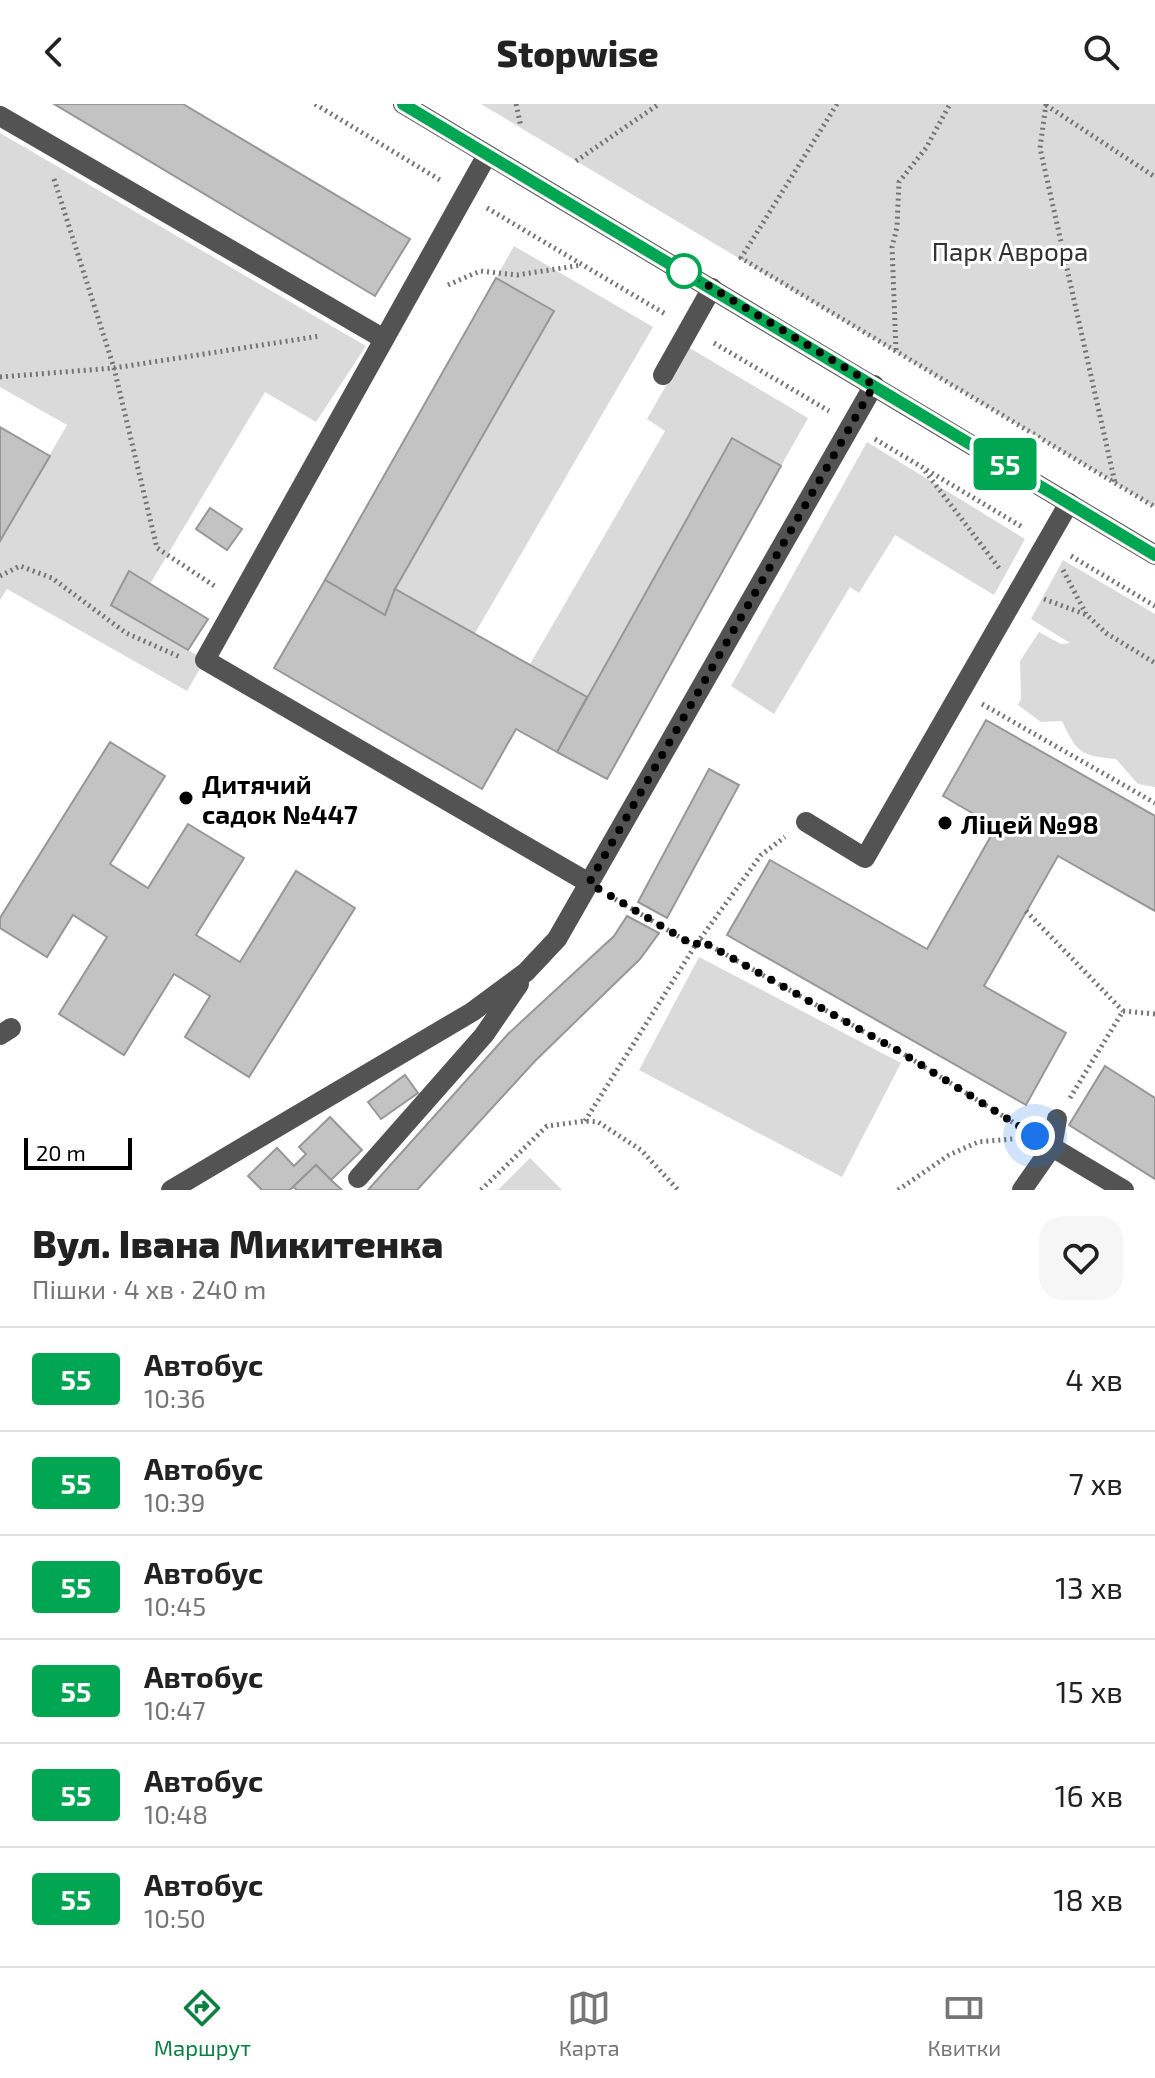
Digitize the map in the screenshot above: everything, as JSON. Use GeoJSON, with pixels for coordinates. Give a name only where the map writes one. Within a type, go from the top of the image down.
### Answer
{"type":"FeatureCollection","features":[{"type":"Feature","properties":{"kind":"street"},"geometry":{"type":"LineString","coordinates":[[403,104],[1155,555]]}},
{"type":"Feature","properties":{"kind":"street"},"geometry":{"type":"LineString","coordinates":[[0,116],[384,339]]}},
{"type":"Feature","properties":{"kind":"street"},"geometry":{"type":"LineString","coordinates":[[487,155],[205,660],[589,883]]}},
{"type":"Feature","properties":{"kind":"street"},"geometry":{"type":"LineString","coordinates":[[663,375],[712,288]]}},
{"type":"Feature","properties":{"kind":"street"},"geometry":{"type":"LineString","coordinates":[[171,1190],[472,1012],[530,967],[557,939],[874,385]]}},
{"type":"Feature","properties":{"kind":"street"},"geometry":{"type":"LineString","coordinates":[[806,822],[865,858],[1017,593],[1052,545],[1069,503]]}},
{"type":"Feature","properties":{"kind":"street"},"geometry":{"type":"LineString","coordinates":[[358,1178],[484,1035],[530,967]]}},
{"type":"Feature","properties":{"kind":"street"},"geometry":{"type":"LineString","coordinates":[[1022,1190],[1052,1147],[1057,1119]]}},
{"type":"Feature","properties":{"kind":"street"},"geometry":{"type":"LineString","coordinates":[[1052,1147],[1124,1190]]}},
{"type":"Feature","properties":{"kind":"path"},"geometry":{"type":"LineString","coordinates":[[315,104],[1155,606]]}},
{"type":"Feature","properties":{"kind":"path"},"geometry":{"type":"LineString","coordinates":[[516,104],[521,127]]}},
{"type":"Feature","properties":{"kind":"path"},"geometry":{"type":"LineString","coordinates":[[576,161],[659,104]]}},
{"type":"Feature","properties":{"kind":"path"},"geometry":{"type":"LineString","coordinates":[[837,104],[741,258],[1154,505]]}},
{"type":"Feature","properties":{"kind":"path"},"geometry":{"type":"LineString","coordinates":[[896,351],[892,247],[897,227],[899,182],[926,148],[950,104]]}},
{"type":"Feature","properties":{"kind":"path"},"geometry":{"type":"LineString","coordinates":[[1115,483],[1040,148],[1046,104],[1155,177]]}},
{"type":"Feature","properties":{"kind":"path"},"geometry":{"type":"LineString","coordinates":[[1056,109],[1062,104]]}},
{"type":"Feature","properties":{"kind":"path"},"geometry":{"type":"LineString","coordinates":[[42,140],[114,368],[157,548],[237,601]]}},
{"type":"Feature","properties":{"kind":"path"},"geometry":{"type":"LineString","coordinates":[[440,289],[480,271],[517,275],[583,265]]}},
{"type":"Feature","properties":{"kind":"path"},"geometry":{"type":"LineString","coordinates":[[0,377],[114,368],[366,329]]}},
{"type":"Feature","properties":{"kind":"path"},"geometry":{"type":"LineString","coordinates":[[922,467],[1017,593],[1057,603],[1087,615]]}},
{"type":"Feature","properties":{"kind":"path"},"geometry":{"type":"LineString","coordinates":[[1052,545],[1087,615],[1106,633],[1155,663]]}},
{"type":"Feature","properties":{"kind":"path"},"geometry":{"type":"LineString","coordinates":[[0,576],[20,566],[52,578],[126,633],[175,656],[205,660]]}},
{"type":"Feature","properties":{"kind":"path"},"geometry":{"type":"LineString","coordinates":[[961,691],[1155,803]]}},
{"type":"Feature","properties":{"kind":"path"},"geometry":{"type":"LineString","coordinates":[[585,1121],[695,946],[761,855]]}},
{"type":"Feature","properties":{"kind":"path"},"geometry":{"type":"LineString","coordinates":[[589,883],[695,946]]}},
{"type":"Feature","properties":{"kind":"path"},"geometry":{"type":"LineString","coordinates":[[1026,911],[1123,1011],[1155,1014]]}},
{"type":"Feature","properties":{"kind":"path"},"geometry":{"type":"LineString","coordinates":[[700,940],[902,1053],[1035,1136],[978,1142],[949,1155],[898,1190]]}},
{"type":"Feature","properties":{"kind":"path"},"geometry":{"type":"LineString","coordinates":[[1057,1119],[1123,1011]]}},
{"type":"Feature","properties":{"kind":"path"},"geometry":{"type":"LineString","coordinates":[[481,1190],[547,1126],[585,1121],[598,1122],[641,1150],[678,1190]]}},
{"type":"Feature","properties":{"kind":"green space","name":"Парк Аврора"},"geometry":{"type":"Polygon","coordinates":[[[481,104],[1155,104],[1155,507],[481,104]]]}},
{"type":"Feature","properties":{"kind":"green space"},"geometry":{"type":"Polygon","coordinates":[[[0,133],[366,346],[316,422],[265,392],[150,584],[129,571],[111,604],[205,660],[187,691],[7,589],[0,600],[0,541],[67,425],[0,387],[0,133]]]}},
{"type":"Feature","properties":{"kind":"green space"},"geometry":{"type":"Polygon","coordinates":[[[514,246],[653,327],[474,635],[395,589],[554,311],[496,278],[514,246]]]}},
{"type":"Feature","properties":{"kind":"green space"},"geometry":{"type":"Polygon","coordinates":[[[688,347],[808,418],[781,466],[731,439],[587,697],[530,664],[665,431],[647,419],[688,347]]]}},
{"type":"Feature","properties":{"kind":"green space"},"geometry":{"type":"Polygon","coordinates":[[[867,442],[1025,539],[994,595],[895,535],[859,593],[850,587],[774,714],[731,686],[867,442]]]}},
{"type":"Feature","properties":{"kind":"green space"},"geometry":{"type":"Polygon","coordinates":[[[1063,560],[1155,614],[1155,787],[1138,784],[1116,759],[1082,751],[1062,721],[1041,722],[1018,705],[1021,699],[1020,661],[1039,632],[1061,644],[1070,643],[1031,619],[1063,560]]]}},
{"type":"Feature","properties":{"kind":"green space"},"geometry":{"type":"Polygon","coordinates":[[[699,957],[901,1063],[842,1177],[639,1070],[699,957]]]}},
{"type":"Feature","properties":{"kind":"green space"},"geometry":{"type":"Polygon","coordinates":[[[530,1158],[562,1190],[498,1190],[530,1158]]]}},
{"type":"Feature","properties":{"kind":"building"},"geometry":{"type":"Polygon","coordinates":[[[54,104],[183,104],[410,239],[375,296],[54,104]]]}},
{"type":"Feature","properties":{"kind":"building"},"geometry":{"type":"Polygon","coordinates":[[[496,278],[554,311],[395,589],[385,615],[325,580],[496,278]]]}},
{"type":"Feature","properties":{"kind":"building"},"geometry":{"type":"Polygon","coordinates":[[[0,427],[50,456],[0,541],[0,427]]]}},
{"type":"Feature","properties":{"kind":"building"},"geometry":{"type":"Polygon","coordinates":[[[732,438],[781,466],[607,779],[557,752],[732,438]]]}},
{"type":"Feature","properties":{"kind":"building"},"geometry":{"type":"Polygon","coordinates":[[[210,508],[242,529],[227,550],[196,529],[210,508]]]}},
{"type":"Feature","properties":{"kind":"building"},"geometry":{"type":"Polygon","coordinates":[[[129,571],[208,619],[188,650],[111,605],[129,571]]]}},
{"type":"Feature","properties":{"kind":"building"},"geometry":{"type":"Polygon","coordinates":[[[325,580],[385,615],[395,589],[587,697],[557,752],[516,729],[482,789],[274,668],[325,580]]]}},
{"type":"Feature","properties":{"kind":"building"},"geometry":{"type":"Polygon","coordinates":[[[986,720],[1155,816],[1155,911],[1058,856],[984,986],[1066,1033],[1026,1105],[727,935],[770,860],[927,949],[996,827],[943,796],[986,720]]]}},
{"type":"Feature","properties":{"kind":"building"},"geometry":{"type":"Polygon","coordinates":[[[110,742],[165,776],[110,864],[148,888],[188,824],[244,858],[196,935],[240,962],[296,871],[355,908],[249,1077],[185,1037],[210,996],[174,974],[124,1055],[59,1014],[107,937],[73,915],[47,957],[0,928],[0,918],[110,742]]]}},
{"type":"Feature","properties":{"kind":"building"},"geometry":{"type":"Polygon","coordinates":[[[709,769],[739,785],[667,918],[638,902],[709,769]]]}},
{"type":"Feature","properties":{"kind":"building"},"geometry":{"type":"Polygon","coordinates":[[[627,916],[659,933],[640,959],[535,1061],[417,1190],[368,1190],[508,1034],[614,936],[627,916]]]}},
{"type":"Feature","properties":{"kind":"building"},"geometry":{"type":"Polygon","coordinates":[[[1105,1066],[1155,1098],[1155,1179],[1069,1125],[1105,1066]]]}},
{"type":"Feature","properties":{"kind":"building"},"geometry":{"type":"Polygon","coordinates":[[[405,1075],[418,1093],[381,1119],[368,1102],[405,1075]]]}},
{"type":"Feature","properties":{"kind":"building"},"geometry":{"type":"Polygon","coordinates":[[[330,1117],[362,1150],[331,1180],[316,1165],[290,1190],[262,1190],[248,1176],[277,1148],[294,1166],[306,1154],[299,1147],[330,1117]]]}},
{"type":"Feature","properties":{"kind":"building"},"geometry":{"type":"Polygon","coordinates":[[[316,1165],[342,1190],[297,1190],[293,1187],[316,1165]]]}},
{"type":"Feature","properties":{"kind":"bus line","name":"55"},"geometry":{"type":"LineString","coordinates":[[403,104],[1155,555]]}},
{"type":"Feature","properties":{"kind":"place","name":"Дитячий садок №447"},"geometry":{"type":"Point","coordinates":[186,798]}},
{"type":"Feature","properties":{"kind":"place","name":"Ліцей №98"},"geometry":{"type":"Point","coordinates":[945,823]}},
{"type":"Feature","properties":{"kind":"route"},"geometry":{"type":"LineString","coordinates":[[684,271],[874,385],[589,883],[695,946],[700,940],[902,1053],[1035,1136]]}}]}
